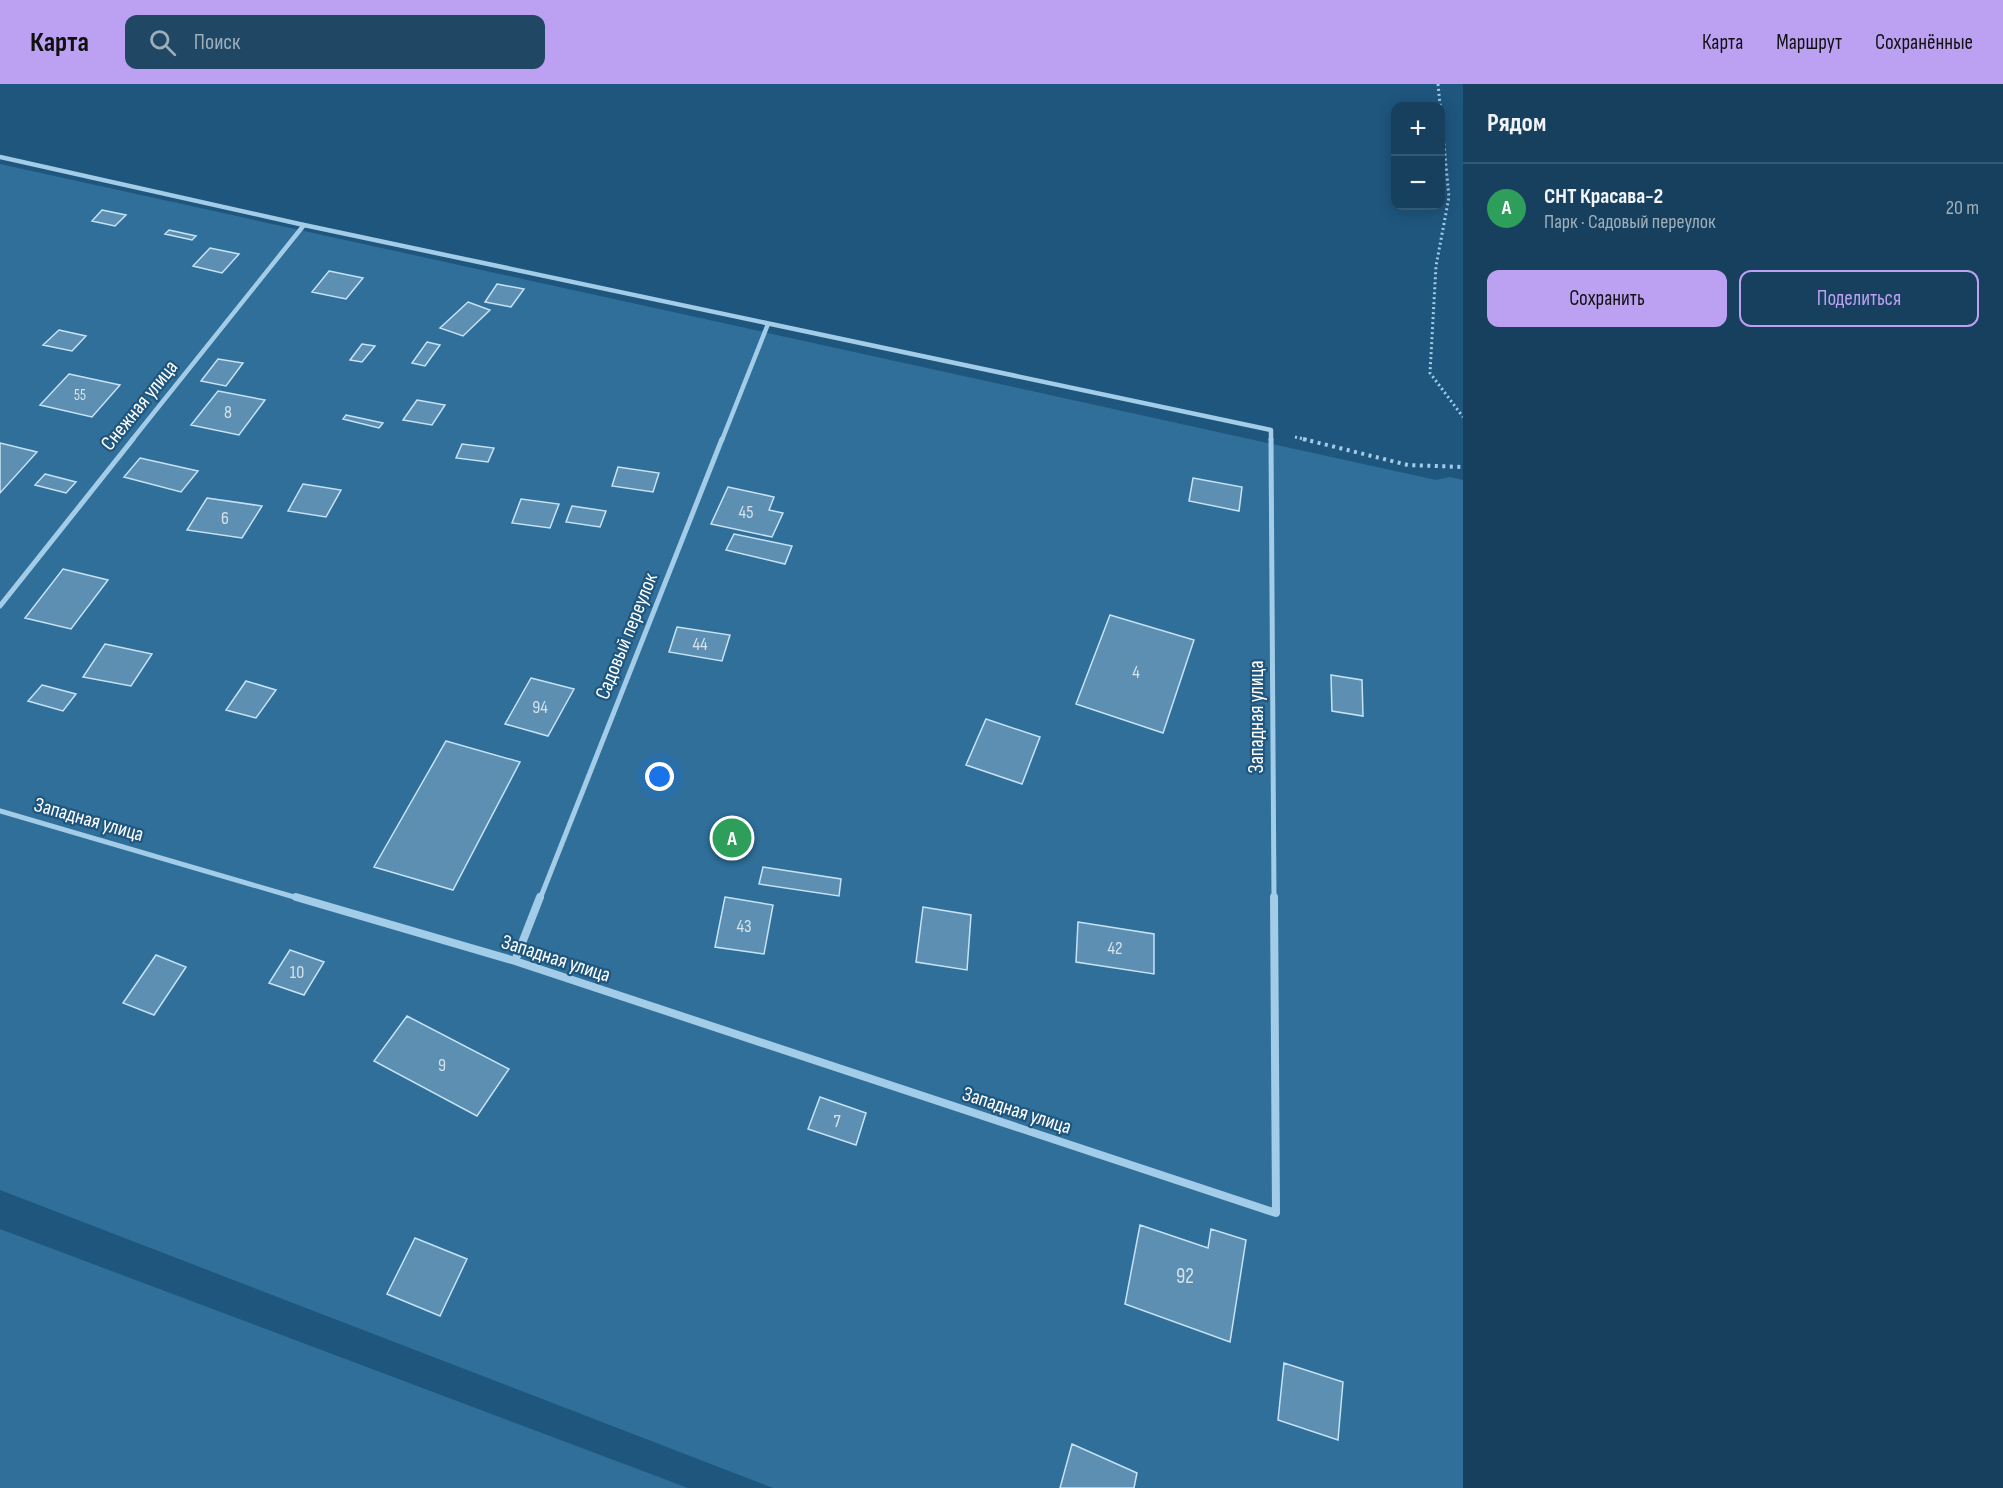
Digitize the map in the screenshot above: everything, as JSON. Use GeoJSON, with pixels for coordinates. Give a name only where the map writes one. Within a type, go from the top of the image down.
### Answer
{"type":"FeatureCollection","features":[{"type":"Feature","properties":{"kind":"street"},"geometry":{"type":"LineString","coordinates":[[0,157],[304,225],[1271,430]]}},
{"type":"Feature","properties":{"kind":"street","name":"Снежная улица"},"geometry":{"type":"LineString","coordinates":[[0,606],[304,225]]}},
{"type":"Feature","properties":{"kind":"street","name":"Садовый переулок"},"geometry":{"type":"LineString","coordinates":[[515,961],[768,324]]}},
{"type":"Feature","properties":{"kind":"street","name":"Западная улица"},"geometry":{"type":"LineString","coordinates":[[0,811],[515,961],[1276,1213],[1271,430]]}},
{"type":"Feature","properties":{"kind":"path"},"geometry":{"type":"LineString","coordinates":[[1438,84],[1449,198],[1436,266],[1430,373],[1463,417]]}},
{"type":"Feature","properties":{"kind":"path"},"geometry":{"type":"LineString","coordinates":[[1271,430],[1408,465],[1463,467]]}},
{"type":"Feature","properties":{"kind":"shaded area"},"geometry":{"type":"Polygon","coordinates":[[[0,164],[1436,480],[1450,477],[1463,480],[1463,1488],[773,1488],[0,1190],[0,164]]]}},
{"type":"Feature","properties":{"kind":"shaded area"},"geometry":{"type":"Polygon","coordinates":[[[0,1229],[688,1488],[0,1488],[0,1229]]]}},
{"type":"Feature","properties":{"kind":"building"},"geometry":{"type":"Polygon","coordinates":[[[102,210],[126,215],[115,226],[92,221],[102,210]]]}},
{"type":"Feature","properties":{"kind":"building"},"geometry":{"type":"Polygon","coordinates":[[[169,230],[196,236],[192,240],[165,234],[169,230]]]}},
{"type":"Feature","properties":{"kind":"building"},"geometry":{"type":"Polygon","coordinates":[[[210,248],[239,254],[222,273],[193,266],[210,248]]]}},
{"type":"Feature","properties":{"kind":"building"},"geometry":{"type":"Polygon","coordinates":[[[329,271],[363,278],[346,299],[312,292],[329,271]]]}},
{"type":"Feature","properties":{"kind":"building"},"geometry":{"type":"Polygon","coordinates":[[[497,284],[524,289],[511,307],[485,302],[497,284]]]}},
{"type":"Feature","properties":{"kind":"building"},"geometry":{"type":"Polygon","coordinates":[[[468,302],[490,310],[463,336],[440,328],[468,302]]]}},
{"type":"Feature","properties":{"kind":"building"},"geometry":{"type":"Polygon","coordinates":[[[59,330],[86,336],[72,351],[43,345],[59,330]]]}},
{"type":"Feature","properties":{"kind":"building"},"geometry":{"type":"Polygon","coordinates":[[[427,342],[440,345],[425,366],[412,363],[427,342]]]}},
{"type":"Feature","properties":{"kind":"building"},"geometry":{"type":"Polygon","coordinates":[[[362,344],[375,346],[362,362],[350,360],[362,344]]]}},
{"type":"Feature","properties":{"kind":"building"},"geometry":{"type":"Polygon","coordinates":[[[218,359],[243,363],[226,386],[201,381],[218,359]]]}},
{"type":"Feature","properties":{"kind":"building"},"geometry":{"type":"Polygon","coordinates":[[[69,374],[120,385],[92,417],[40,405],[69,374]]]}},
{"type":"Feature","properties":{"kind":"building"},"geometry":{"type":"Polygon","coordinates":[[[218,391],[265,400],[239,435],[191,425],[218,391]]]}},
{"type":"Feature","properties":{"kind":"building"},"geometry":{"type":"Polygon","coordinates":[[[417,400],[445,405],[432,425],[403,420],[417,400]]]}},
{"type":"Feature","properties":{"kind":"building"},"geometry":{"type":"Polygon","coordinates":[[[346,415],[383,423],[379,428],[343,419],[346,415]]]}},
{"type":"Feature","properties":{"kind":"building"},"geometry":{"type":"Polygon","coordinates":[[[0,443],[37,452],[0,493],[0,443]]]}},
{"type":"Feature","properties":{"kind":"building"},"geometry":{"type":"Polygon","coordinates":[[[462,444],[494,448],[488,462],[456,458],[462,444]]]}},
{"type":"Feature","properties":{"kind":"building"},"geometry":{"type":"Polygon","coordinates":[[[140,458],[198,471],[181,492],[124,477],[140,458]]]}},
{"type":"Feature","properties":{"kind":"building"},"geometry":{"type":"Polygon","coordinates":[[[618,467],[659,473],[653,492],[612,486],[618,467]]]}},
{"type":"Feature","properties":{"kind":"building"},"geometry":{"type":"Polygon","coordinates":[[[45,474],[76,482],[66,493],[35,485],[45,474]]]}},
{"type":"Feature","properties":{"kind":"building"},"geometry":{"type":"Polygon","coordinates":[[[1193,478],[1242,487],[1239,511],[1189,501],[1193,478]]]}},
{"type":"Feature","properties":{"kind":"building"},"geometry":{"type":"Polygon","coordinates":[[[303,484],[341,490],[326,517],[288,511],[303,484]]]}},
{"type":"Feature","properties":{"kind":"building"},"geometry":{"type":"Polygon","coordinates":[[[728,487],[774,497],[769,510],[783,513],[772,537],[711,524],[728,487]]]}},
{"type":"Feature","properties":{"kind":"building"},"geometry":{"type":"Polygon","coordinates":[[[207,498],[262,506],[242,538],[187,530],[207,498]]]}},
{"type":"Feature","properties":{"kind":"building"},"geometry":{"type":"Polygon","coordinates":[[[521,499],[559,504],[550,528],[512,523],[521,499]]]}},
{"type":"Feature","properties":{"kind":"building"},"geometry":{"type":"Polygon","coordinates":[[[572,506],[606,511],[600,527],[566,522],[572,506]]]}},
{"type":"Feature","properties":{"kind":"building"},"geometry":{"type":"Polygon","coordinates":[[[734,534],[792,546],[785,564],[726,550],[734,534]]]}},
{"type":"Feature","properties":{"kind":"building"},"geometry":{"type":"Polygon","coordinates":[[[63,569],[108,580],[71,629],[25,618],[63,569]]]}},
{"type":"Feature","properties":{"kind":"building"},"geometry":{"type":"Polygon","coordinates":[[[1110,615],[1194,640],[1163,733],[1076,704],[1110,615]]]}},
{"type":"Feature","properties":{"kind":"building"},"geometry":{"type":"Polygon","coordinates":[[[677,627],[730,635],[722,661],[669,652],[677,627]]]}},
{"type":"Feature","properties":{"kind":"building"},"geometry":{"type":"Polygon","coordinates":[[[105,644],[152,654],[131,686],[83,677],[105,644]]]}},
{"type":"Feature","properties":{"kind":"building"},"geometry":{"type":"Polygon","coordinates":[[[1331,675],[1362,680],[1363,716],[1332,711],[1331,675]]]}},
{"type":"Feature","properties":{"kind":"building"},"geometry":{"type":"Polygon","coordinates":[[[531,678],[574,689],[548,736],[505,724],[531,678]]]}},
{"type":"Feature","properties":{"kind":"building"},"geometry":{"type":"Polygon","coordinates":[[[246,681],[276,690],[256,718],[226,710],[246,681]]]}},
{"type":"Feature","properties":{"kind":"building"},"geometry":{"type":"Polygon","coordinates":[[[42,685],[76,694],[63,711],[28,701],[42,685]]]}},
{"type":"Feature","properties":{"kind":"building"},"geometry":{"type":"Polygon","coordinates":[[[986,719],[1040,737],[1022,784],[966,765],[986,719]]]}},
{"type":"Feature","properties":{"kind":"building"},"geometry":{"type":"Polygon","coordinates":[[[446,741],[520,762],[453,890],[374,867],[446,741]]]}},
{"type":"Feature","properties":{"kind":"building"},"geometry":{"type":"Polygon","coordinates":[[[763,867],[841,879],[839,896],[759,884],[763,867]]]}},
{"type":"Feature","properties":{"kind":"building"},"geometry":{"type":"Polygon","coordinates":[[[725,897],[773,905],[764,954],[715,947],[725,897]]]}},
{"type":"Feature","properties":{"kind":"building"},"geometry":{"type":"Polygon","coordinates":[[[923,907],[971,915],[967,970],[916,962],[923,907]]]}},
{"type":"Feature","properties":{"kind":"building"},"geometry":{"type":"Polygon","coordinates":[[[1078,922],[1154,934],[1154,974],[1076,962],[1078,922]]]}},
{"type":"Feature","properties":{"kind":"building"},"geometry":{"type":"Polygon","coordinates":[[[290,950],[324,962],[304,995],[269,983],[290,950]]]}},
{"type":"Feature","properties":{"kind":"building"},"geometry":{"type":"Polygon","coordinates":[[[156,955],[186,967],[154,1015],[123,1003],[156,955]]]}},
{"type":"Feature","properties":{"kind":"building"},"geometry":{"type":"Polygon","coordinates":[[[407,1016],[509,1069],[477,1116],[374,1061],[407,1016]]]}},
{"type":"Feature","properties":{"kind":"building"},"geometry":{"type":"Polygon","coordinates":[[[820,1097],[866,1113],[856,1145],[808,1129],[820,1097]]]}},
{"type":"Feature","properties":{"kind":"building"},"geometry":{"type":"Polygon","coordinates":[[[1140,1225],[1208,1248],[1211,1229],[1246,1240],[1230,1342],[1125,1304],[1140,1225]]]}},
{"type":"Feature","properties":{"kind":"building"},"geometry":{"type":"Polygon","coordinates":[[[415,1238],[467,1259],[440,1316],[387,1294],[415,1238]]]}},
{"type":"Feature","properties":{"kind":"building"},"geometry":{"type":"Polygon","coordinates":[[[1284,1363],[1343,1382],[1338,1440],[1278,1420],[1284,1363]]]}},
{"type":"Feature","properties":{"kind":"building"},"geometry":{"type":"Polygon","coordinates":[[[1072,1444],[1137,1473],[1134,1488],[1060,1488],[1072,1444]]]}},
{"type":"Feature","properties":{"kind":"place","name":"СНТ Красава-2"},"geometry":{"type":"Point","coordinates":[732,838]}}]}
